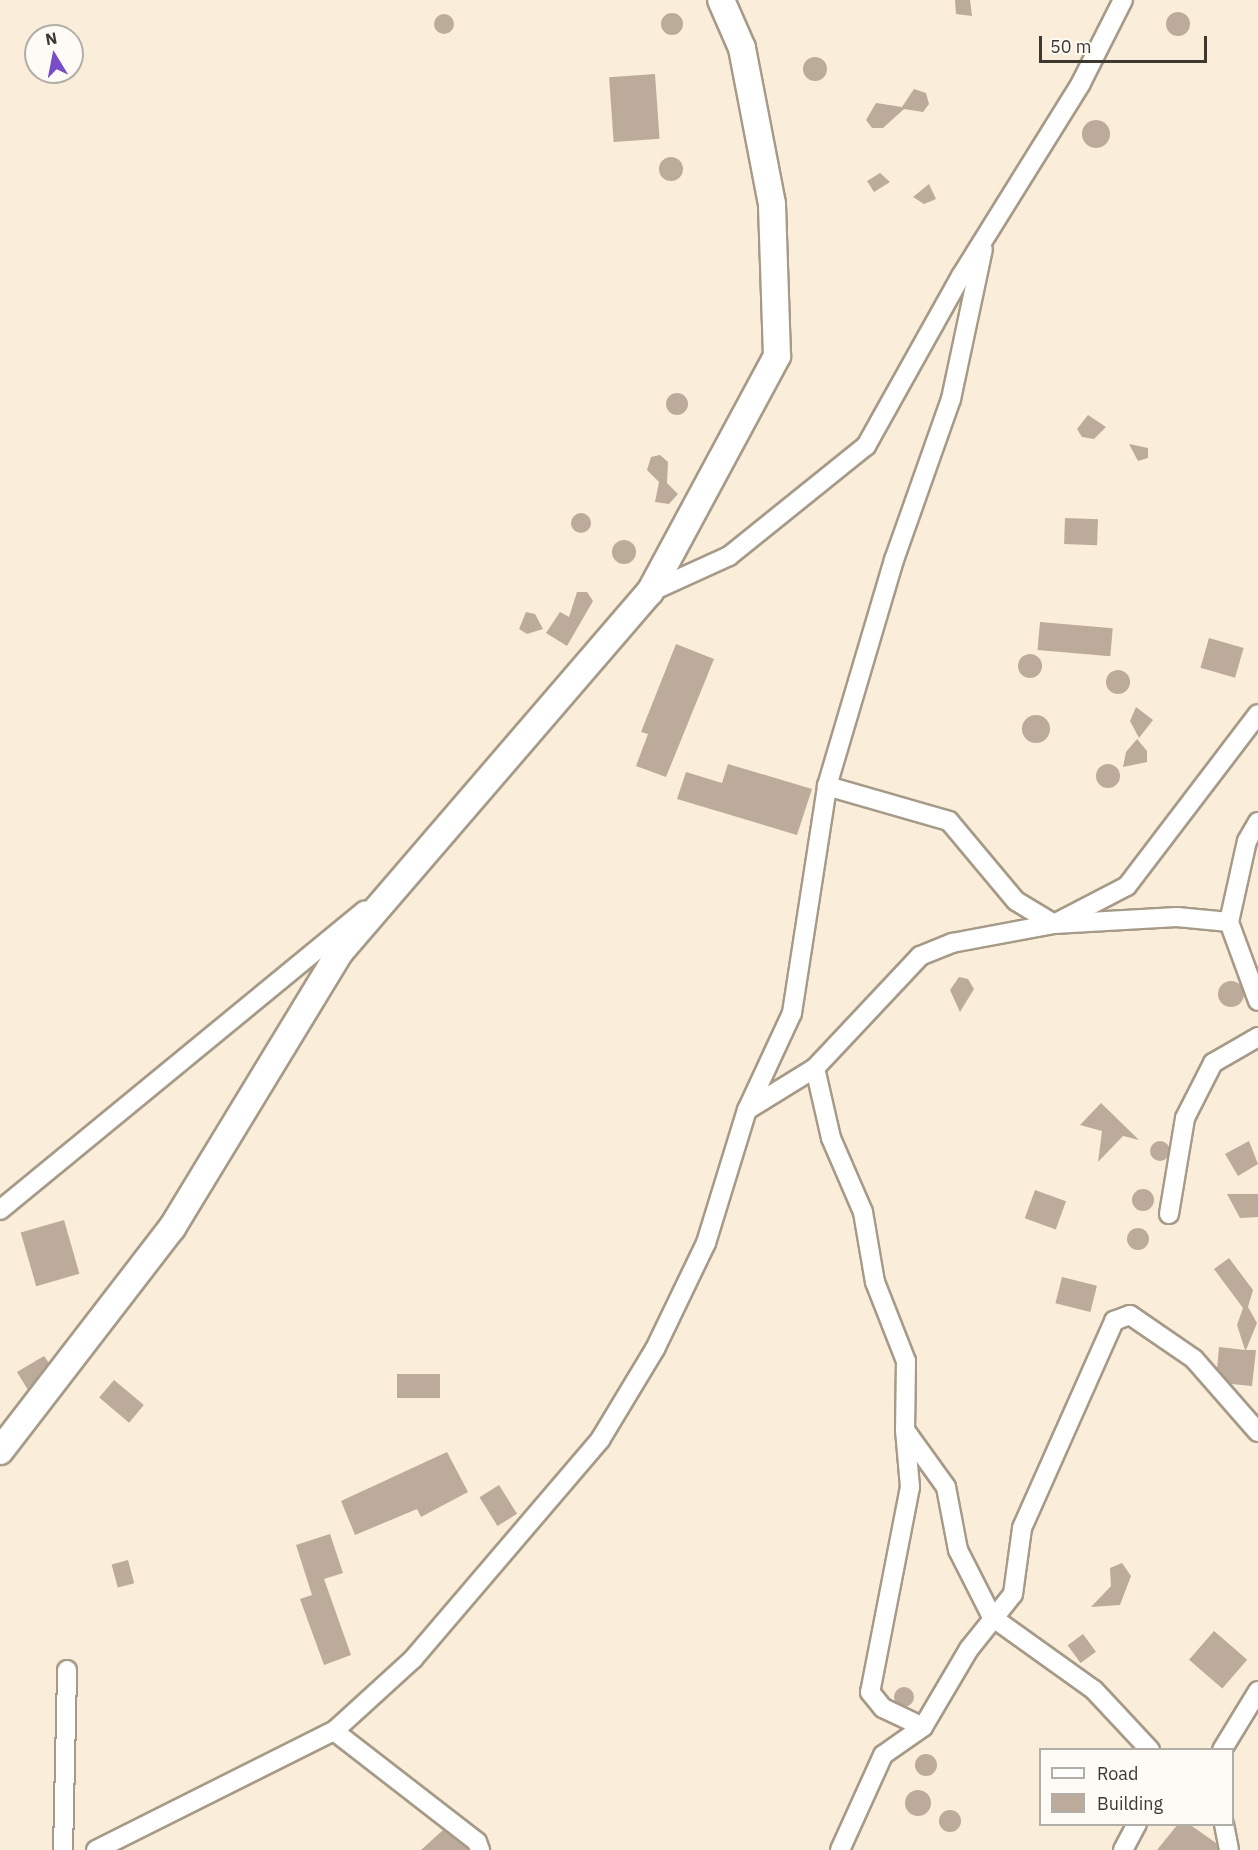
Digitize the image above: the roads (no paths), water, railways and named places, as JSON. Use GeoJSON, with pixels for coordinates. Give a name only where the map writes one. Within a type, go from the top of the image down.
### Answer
{"type":"FeatureCollection","features":[{"type":"Feature","properties":{"kind":"street"},"geometry":{"type":"LineString","coordinates":[[721,0],[742,48]]}},
{"type":"Feature","properties":{"kind":"street"},"geometry":{"type":"LineString","coordinates":[[0,1451],[172,1228],[340,952],[387,891],[650,592],[777,356],[772,204],[733,0]]}},
{"type":"Feature","properties":{"kind":"street"},"geometry":{"type":"LineString","coordinates":[[650,592],[729,556],[866,446],[961,276],[983,249],[1014,188],[1081,83],[1124,0]]}},
{"type":"Feature","properties":{"kind":"street"},"geometry":{"type":"LineString","coordinates":[[96,1850],[334,1731],[413,1659],[600,1440],[655,1349],[706,1243],[747,1110],[792,1013],[827,786],[894,560],[951,399],[983,249]]}},
{"type":"Feature","properties":{"kind":"street"},"geometry":{"type":"LineString","coordinates":[[747,1110],[815,1068],[920,956],[952,943],[1017,936],[1054,924],[1127,886],[1258,714]]}},
{"type":"Feature","properties":{"kind":"street"},"geometry":{"type":"LineString","coordinates":[[827,786],[949,821],[1016,901],[1054,924],[1177,917],[1229,922]]}},
{"type":"Feature","properties":{"kind":"street"},"geometry":{"type":"LineString","coordinates":[[1258,822],[1247,841],[1229,922],[1258,1001]]}},
{"type":"Feature","properties":{"kind":"street"},"geometry":{"type":"LineString","coordinates":[[0,1210],[387,891]]}},
{"type":"Feature","properties":{"kind":"street"},"geometry":{"type":"LineString","coordinates":[[1169,1214],[1185,1118],[1213,1063],[1258,1036]]}},
{"type":"Feature","properties":{"kind":"street"},"geometry":{"type":"LineString","coordinates":[[815,1068],[831,1138],[863,1212],[875,1282],[906,1361],[905,1430],[910,1487],[870,1692],[883,1708],[923,1726]]}},
{"type":"Feature","properties":{"kind":"street"},"geometry":{"type":"LineString","coordinates":[[840,1850],[883,1755],[923,1726],[992,1617],[1013,1594],[1022,1528],[1114,1321],[1130,1316],[1194,1359],[1258,1432]]}},
{"type":"Feature","properties":{"kind":"street"},"geometry":{"type":"LineString","coordinates":[[905,1430],[946,1487],[958,1551],[992,1617],[1094,1690],[1149,1748]]}},
{"type":"Feature","properties":{"kind":"street"},"geometry":{"type":"LineString","coordinates":[[63,1850],[67,1670]]}},
{"type":"Feature","properties":{"kind":"street"},"geometry":{"type":"LineString","coordinates":[[1223,1748],[1258,1691]]}},
{"type":"Feature","properties":{"kind":"street"},"geometry":{"type":"LineString","coordinates":[[334,1731],[477,1842],[480,1850]]}},
{"type":"Feature","properties":{"kind":"street"},"geometry":{"type":"LineString","coordinates":[[1123,1850],[1136,1826]]}},
{"type":"Feature","properties":{"kind":"street"},"geometry":{"type":"LineString","coordinates":[[1224,1826],[1229,1850]]}}]}
